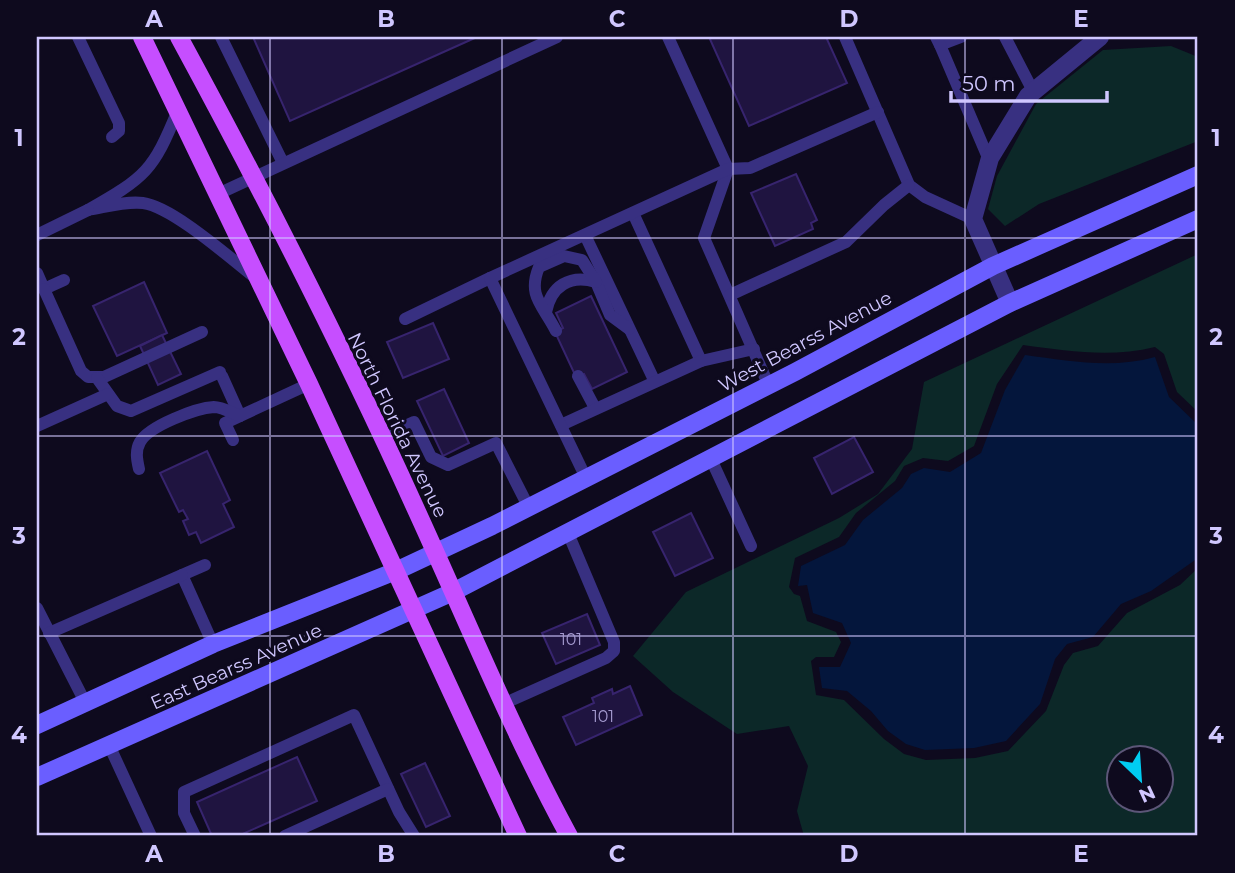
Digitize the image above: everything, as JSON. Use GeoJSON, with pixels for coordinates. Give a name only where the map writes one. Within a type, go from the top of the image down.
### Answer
{"type":"FeatureCollection","features":[{"type":"Feature","properties":{"kind":"main road"},"geometry":{"type":"LineString","coordinates":[[142,37],[261,282],[518,836]]}},
{"type":"Feature","properties":{"kind":"main road","name":"North Florida Avenue"},"geometry":{"type":"LineString","coordinates":[[179,37],[255,176],[436,553],[503,704],[569,836]]}},
{"type":"Feature","properties":{"kind":"main road","name":"West Bearss Avenue"},"geometry":{"type":"LineString","coordinates":[[436,553],[769,386],[993,266],[1198,175]]}},
{"type":"Feature","properties":{"kind":"main road"},"geometry":{"type":"LineString","coordinates":[[453,592],[1010,303],[1198,219]]}},
{"type":"Feature","properties":{"kind":"main road","name":"East Bearss Avenue"},"geometry":{"type":"LineString","coordinates":[[37,725],[213,644],[436,553]]}},
{"type":"Feature","properties":{"kind":"main road","name":"East Bearss Avenue"},"geometry":{"type":"LineString","coordinates":[[37,777],[453,592]]}},
{"type":"Feature","properties":{"kind":"street"},"geometry":{"type":"LineString","coordinates":[[1010,303],[974,219],[989,160],[1033,91],[1100,37]]}},
{"type":"Feature","properties":{"kind":"lane"},"geometry":{"type":"LineString","coordinates":[[78,37],[119,123],[119,131],[112,137]]}},
{"type":"Feature","properties":{"kind":"lane"},"geometry":{"type":"LineString","coordinates":[[221,37],[283,163]]}},
{"type":"Feature","properties":{"kind":"lane"},"geometry":{"type":"LineString","coordinates":[[218,194],[557,37]]}},
{"type":"Feature","properties":{"kind":"lane"},"geometry":{"type":"LineString","coordinates":[[668,37],[727,169],[704,238],[769,386]]}},
{"type":"Feature","properties":{"kind":"lane"},"geometry":{"type":"LineString","coordinates":[[845,37],[909,186],[925,197],[974,219]]}},
{"type":"Feature","properties":{"kind":"lane"},"geometry":{"type":"LineString","coordinates":[[961,37],[938,41],[989,160]]}},
{"type":"Feature","properties":{"kind":"lane"},"geometry":{"type":"LineString","coordinates":[[1006,37],[1033,91]]}},
{"type":"Feature","properties":{"kind":"lane"},"geometry":{"type":"LineString","coordinates":[[37,235],[124,190],[152,166],[178,110]]}},
{"type":"Feature","properties":{"kind":"lane"},"geometry":{"type":"LineString","coordinates":[[405,319],[727,169],[750,168],[878,112]]}},
{"type":"Feature","properties":{"kind":"lane"},"geometry":{"type":"LineString","coordinates":[[730,295],[846,242],[884,205],[909,186]]}},
{"type":"Feature","properties":{"kind":"lane"},"geometry":{"type":"LineString","coordinates":[[89,210],[128,203],[153,205],[172,215],[261,282]]}},
{"type":"Feature","properties":{"kind":"lane"},"geometry":{"type":"LineString","coordinates":[[634,213],[701,361]]}},
{"type":"Feature","properties":{"kind":"lane"},"geometry":{"type":"LineString","coordinates":[[585,235],[654,380]]}},
{"type":"Feature","properties":{"kind":"lane"},"geometry":{"type":"LineString","coordinates":[[556,331],[547,312],[535,297],[533,281],[540,267],[564,256],[582,260],[596,282],[610,315],[630,329]]}},
{"type":"Feature","properties":{"kind":"lane"},"geometry":{"type":"LineString","coordinates":[[37,273],[81,371],[97,378],[117,405],[131,411],[221,374],[240,416]]}},
{"type":"Feature","properties":{"kind":"lane"},"geometry":{"type":"LineString","coordinates":[[491,278],[586,478]]}},
{"type":"Feature","properties":{"kind":"lane"},"geometry":{"type":"LineString","coordinates":[[547,312],[549,297],[555,288],[584,278],[596,282]]}},
{"type":"Feature","properties":{"kind":"lane"},"geometry":{"type":"LineString","coordinates":[[44,289],[64,280]]}},
{"type":"Feature","properties":{"kind":"lane"},"geometry":{"type":"LineString","coordinates":[[97,378],[202,332]]}},
{"type":"Feature","properties":{"kind":"lane"},"geometry":{"type":"LineString","coordinates":[[561,425],[654,380],[701,361],[754,349]]}},
{"type":"Feature","properties":{"kind":"lane"},"geometry":{"type":"LineString","coordinates":[[578,376],[595,408]]}},
{"type":"Feature","properties":{"kind":"lane"},"geometry":{"type":"LineString","coordinates":[[233,440],[225,423],[309,384]]}},
{"type":"Feature","properties":{"kind":"lane"},"geometry":{"type":"LineString","coordinates":[[37,426],[108,394]]}},
{"type":"Feature","properties":{"kind":"lane"},"geometry":{"type":"LineString","coordinates":[[139,469],[136,454],[140,442],[156,428],[197,410],[217,406],[240,416]]}},
{"type":"Feature","properties":{"kind":"lane"},"geometry":{"type":"LineString","coordinates":[[381,437],[414,422],[431,457],[448,465],[496,443],[529,508]]}},
{"type":"Feature","properties":{"kind":"lane"},"geometry":{"type":"LineString","coordinates":[[711,459],[751,546]]}},
{"type":"Feature","properties":{"kind":"lane"},"geometry":{"type":"LineString","coordinates":[[503,704],[606,658],[614,651],[614,642],[568,533]]}},
{"type":"Feature","properties":{"kind":"lane"},"geometry":{"type":"LineString","coordinates":[[49,633],[205,565]]}},
{"type":"Feature","properties":{"kind":"lane"},"geometry":{"type":"LineString","coordinates":[[182,575],[213,644]]}},
{"type":"Feature","properties":{"kind":"lane"},"geometry":{"type":"LineString","coordinates":[[37,608],[85,702]]}},
{"type":"Feature","properties":{"kind":"lane"},"geometry":{"type":"LineString","coordinates":[[195,836],[184,813],[184,792],[354,715],[388,789],[414,836]]}},
{"type":"Feature","properties":{"kind":"lane"},"geometry":{"type":"LineString","coordinates":[[109,745],[151,836]]}},
{"type":"Feature","properties":{"kind":"lane"},"geometry":{"type":"LineString","coordinates":[[285,836],[388,789]]}},
{"type":"Feature","properties":{"kind":"green space"},"geometry":{"type":"Polygon","coordinates":[[[1171,46],[1198,57],[1198,141],[1039,204],[1005,226],[988,209],[997,176],[1036,104],[1103,50],[1171,46]]]}},
{"type":"Feature","properties":{"kind":"green space"},"geometry":{"type":"Polygon","coordinates":[[[1198,254],[1198,412],[1177,392],[1164,354],[1155,347],[1105,353],[1023,345],[997,384],[974,446],[948,461],[923,458],[904,466],[895,481],[856,513],[839,537],[795,558],[789,587],[794,594],[800,596],[807,621],[836,632],[841,642],[834,657],[816,657],[811,661],[816,695],[844,700],[884,739],[904,754],[926,760],[975,758],[1008,751],[1046,711],[1064,665],[1073,653],[1098,646],[1127,613],[1180,585],[1198,568],[1198,836],[804,836],[797,811],[808,766],[789,726],[737,734],[673,692],[633,656],[686,592],[839,518],[878,494],[912,449],[924,382],[1198,254]]]}},
{"type":"Feature","properties":{"kind":"water"},"geometry":{"type":"Polygon","coordinates":[[[1025,355],[1107,363],[1155,357],[1169,397],[1198,425],[1198,558],[1151,591],[1121,604],[1093,637],[1067,644],[1055,659],[1040,704],[1006,741],[974,748],[925,750],[906,744],[888,731],[871,711],[847,691],[822,688],[819,667],[840,667],[851,643],[842,623],[813,613],[807,585],[798,586],[801,566],[845,545],[863,520],[902,488],[911,474],[924,468],[950,472],[981,453],[1005,390],[1025,355]]]}},
{"type":"Feature","properties":{"kind":"building"},"geometry":{"type":"Polygon","coordinates":[[[253,37],[477,37],[290,121],[253,37]]]}},
{"type":"Feature","properties":{"kind":"building"},"geometry":{"type":"Polygon","coordinates":[[[709,37],[826,37],[847,83],[749,126],[709,37]]]}},
{"type":"Feature","properties":{"kind":"building"},"geometry":{"type":"Polygon","coordinates":[[[796,174],[817,220],[811,223],[813,229],[775,246],[751,193],[796,174]]]}},
{"type":"Feature","properties":{"kind":"building"},"geometry":{"type":"Polygon","coordinates":[[[144,282],[167,333],[117,356],[93,306],[144,282]]]}},
{"type":"Feature","properties":{"kind":"building"},"geometry":{"type":"Polygon","coordinates":[[[591,296],[627,372],[592,389],[584,374],[576,377],[555,332],[563,328],[556,313],[591,296]]]}},
{"type":"Feature","properties":{"kind":"building"},"geometry":{"type":"Polygon","coordinates":[[[433,323],[449,359],[403,378],[387,342],[433,323]]]}},
{"type":"Feature","properties":{"kind":"building"},"geometry":{"type":"Polygon","coordinates":[[[162,335],[181,374],[158,385],[140,346],[162,335]]]}},
{"type":"Feature","properties":{"kind":"building"},"geometry":{"type":"Polygon","coordinates":[[[444,389],[469,443],[443,456],[417,401],[444,389]]]}},
{"type":"Feature","properties":{"kind":"building"},"geometry":{"type":"Polygon","coordinates":[[[854,437],[873,472],[832,494],[814,458],[854,437]]]}},
{"type":"Feature","properties":{"kind":"building"},"geometry":{"type":"Polygon","coordinates":[[[207,451],[230,500],[223,504],[234,527],[201,543],[196,532],[189,535],[183,521],[188,519],[183,510],[179,512],[160,473],[207,451]]]}},
{"type":"Feature","properties":{"kind":"building"},"geometry":{"type":"Polygon","coordinates":[[[691,513],[713,558],[675,576],[653,532],[691,513]]]}},
{"type":"Feature","properties":{"kind":"building"},"geometry":{"type":"Polygon","coordinates":[[[587,614],[600,645],[556,664],[542,633],[587,614]]]}},
{"type":"Feature","properties":{"kind":"building"},"geometry":{"type":"Polygon","coordinates":[[[630,686],[642,715],[576,745],[563,717],[594,703],[592,698],[612,689],[613,694],[630,686]]]}},
{"type":"Feature","properties":{"kind":"building"},"geometry":{"type":"Polygon","coordinates":[[[297,757],[317,801],[238,836],[212,836],[197,802],[297,757]]]}},
{"type":"Feature","properties":{"kind":"building"},"geometry":{"type":"Polygon","coordinates":[[[425,763],[450,816],[426,827],[401,774],[425,763]]]}}]}
